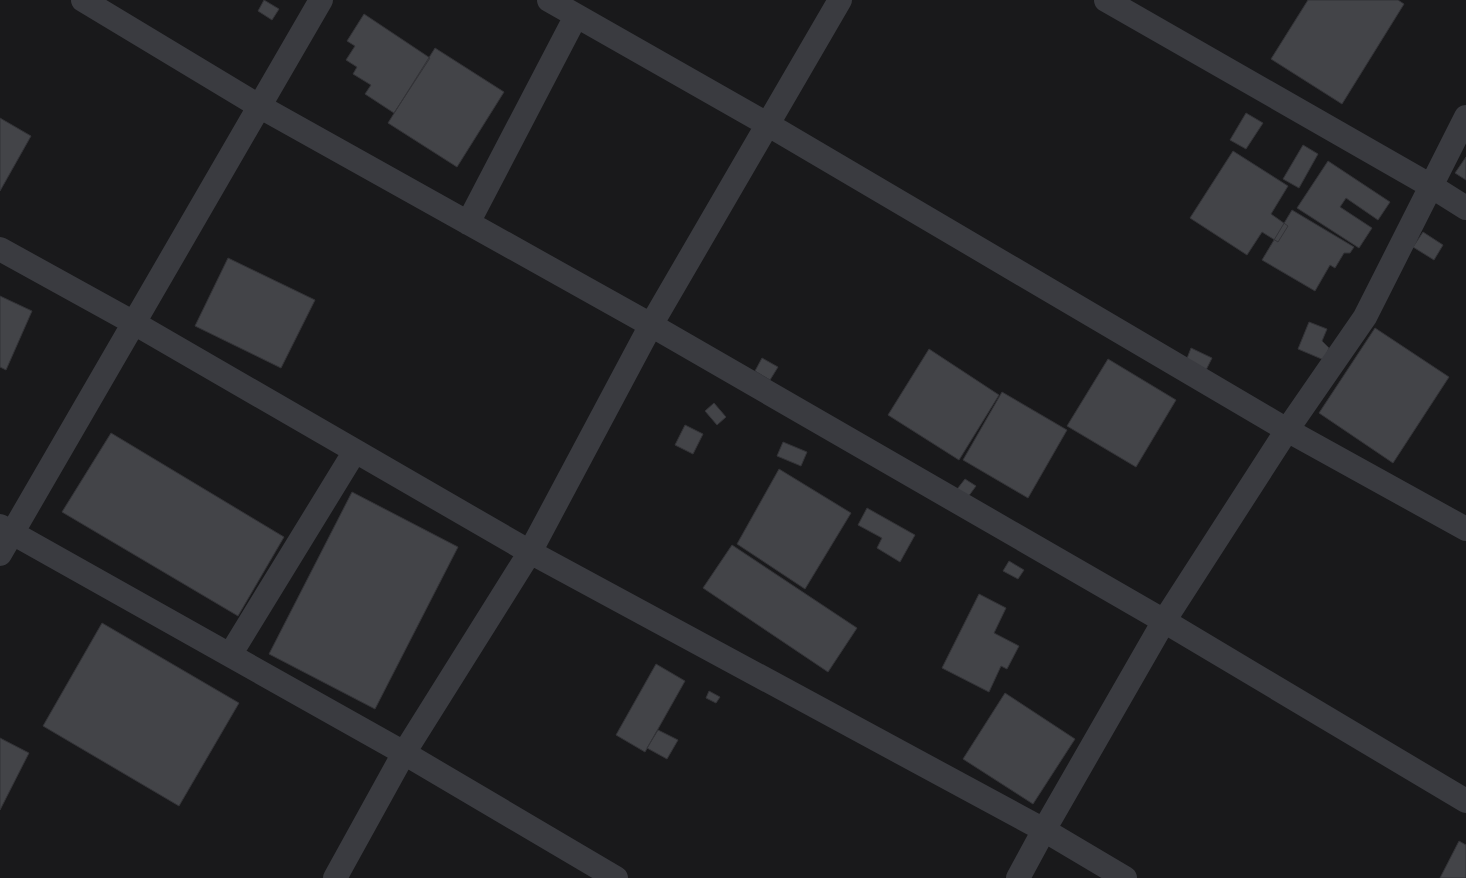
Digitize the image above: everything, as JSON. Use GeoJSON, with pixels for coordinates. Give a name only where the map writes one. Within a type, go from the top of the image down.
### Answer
{"type":"FeatureCollection","features":[{"type":"Feature","properties":{"kind":"street"},"geometry":{"type":"LineString","coordinates":[[84,0],[259,106],[651,325],[1164,621],[1466,801]]}},
{"type":"Feature","properties":{"kind":"street"},"geometry":{"type":"LineString","coordinates":[[0,554],[6,530],[134,323],[321,0]]}},
{"type":"Feature","properties":{"kind":"street"},"geometry":{"type":"LineString","coordinates":[[549,0],[767,124],[1287,430],[1466,529]]}},
{"type":"Feature","properties":{"kind":"street"},"geometry":{"type":"LineString","coordinates":[[335,878],[404,753],[530,552],[651,325],[840,0]]}},
{"type":"Feature","properties":{"kind":"street"},"geometry":{"type":"LineString","coordinates":[[1106,0],[1431,186],[1466,208]]}},
{"type":"Feature","properties":{"kind":"street"},"geometry":{"type":"LineString","coordinates":[[468,223],[576,16]]}},
{"type":"Feature","properties":{"kind":"street"},"geometry":{"type":"LineString","coordinates":[[1018,878],[1164,621],[1287,430],[1365,317],[1466,117]]}},
{"type":"Feature","properties":{"kind":"street"},"geometry":{"type":"LineString","coordinates":[[0,249],[134,323],[530,552],[1044,830],[1125,878]]}},
{"type":"Feature","properties":{"kind":"street"},"geometry":{"type":"LineString","coordinates":[[230,655],[355,451]]}},
{"type":"Feature","properties":{"kind":"street"},"geometry":{"type":"LineString","coordinates":[[6,530],[404,753],[616,878]]}},
{"type":"Feature","properties":{"kind":"building"},"geometry":{"type":"Polygon","coordinates":[[[264,0],[279,9],[272,20],[258,11],[264,0]]]}},
{"type":"Feature","properties":{"kind":"building"},"geometry":{"type":"Polygon","coordinates":[[[1308,0],[1398,0],[1404,4],[1342,104],[1271,59],[1308,0]]]}},
{"type":"Feature","properties":{"kind":"building"},"geometry":{"type":"Polygon","coordinates":[[[364,14],[430,58],[394,113],[365,94],[371,85],[353,74],[357,67],[346,60],[355,46],[347,41],[364,14]]]}},
{"type":"Feature","properties":{"kind":"building"},"geometry":{"type":"Polygon","coordinates":[[[435,48],[504,92],[457,167],[388,123],[435,48]]]}},
{"type":"Feature","properties":{"kind":"building"},"geometry":{"type":"Polygon","coordinates":[[[1246,113],[1263,123],[1246,149],[1230,140],[1246,113]]]}},
{"type":"Feature","properties":{"kind":"building"},"geometry":{"type":"Polygon","coordinates":[[[0,118],[31,136],[0,191],[0,118]]]}},
{"type":"Feature","properties":{"kind":"building"},"geometry":{"type":"Polygon","coordinates":[[[1303,145],[1318,154],[1299,188],[1283,179],[1303,145]]]}},
{"type":"Feature","properties":{"kind":"building"},"geometry":{"type":"Polygon","coordinates":[[[1233,151],[1288,186],[1271,214],[1288,226],[1278,242],[1262,232],[1247,255],[1190,218],[1233,151]]]}},
{"type":"Feature","properties":{"kind":"building"},"geometry":{"type":"Polygon","coordinates":[[[1466,157],[1466,180],[1455,173],[1466,157]]]}},
{"type":"Feature","properties":{"kind":"building"},"geometry":{"type":"Polygon","coordinates":[[[1328,161],[1390,202],[1378,220],[1346,198],[1340,207],[1372,228],[1359,248],[1297,208],[1328,161]]]}},
{"type":"Feature","properties":{"kind":"building"},"geometry":{"type":"Polygon","coordinates":[[[1292,210],[1354,247],[1350,253],[1344,253],[1335,268],[1330,265],[1315,291],[1262,260],[1292,210]]]}},
{"type":"Feature","properties":{"kind":"building"},"geometry":{"type":"Polygon","coordinates":[[[1423,232],[1443,245],[1434,260],[1413,247],[1423,232]]]}},
{"type":"Feature","properties":{"kind":"building"},"geometry":{"type":"Polygon","coordinates":[[[228,258],[315,300],[281,368],[195,326],[228,258]]]}},
{"type":"Feature","properties":{"kind":"building"},"geometry":{"type":"Polygon","coordinates":[[[0,296],[32,311],[6,370],[0,367],[0,296]]]}},
{"type":"Feature","properties":{"kind":"building"},"geometry":{"type":"Polygon","coordinates":[[[1309,322],[1327,329],[1322,341],[1329,348],[1324,360],[1298,349],[1309,322]]]}},
{"type":"Feature","properties":{"kind":"building"},"geometry":{"type":"Polygon","coordinates":[[[1375,328],[1449,377],[1393,463],[1319,413],[1375,328]]]}},
{"type":"Feature","properties":{"kind":"building"},"geometry":{"type":"Polygon","coordinates":[[[1191,348],[1212,358],[1206,370],[1186,361],[1191,348]]]}},
{"type":"Feature","properties":{"kind":"building"},"geometry":{"type":"Polygon","coordinates":[[[929,349],[999,395],[959,460],[888,415],[929,349]]]}},
{"type":"Feature","properties":{"kind":"building"},"geometry":{"type":"Polygon","coordinates":[[[762,358],[778,367],[770,380],[755,371],[762,358]]]}},
{"type":"Feature","properties":{"kind":"building"},"geometry":{"type":"Polygon","coordinates":[[[1108,359],[1176,400],[1136,467],[1067,426],[1108,359]]]}},
{"type":"Feature","properties":{"kind":"building"},"geometry":{"type":"Polygon","coordinates":[[[1002,392],[1067,430],[1028,498],[963,460],[1002,392]]]}},
{"type":"Feature","properties":{"kind":"building"},"geometry":{"type":"Polygon","coordinates":[[[714,403],[726,417],[717,425],[705,411],[714,403]]]}},
{"type":"Feature","properties":{"kind":"building"},"geometry":{"type":"Polygon","coordinates":[[[685,425],[703,434],[693,454],[675,445],[685,425]]]}},
{"type":"Feature","properties":{"kind":"building"},"geometry":{"type":"Polygon","coordinates":[[[111,433],[284,537],[238,616],[62,512],[111,433]]]}},
{"type":"Feature","properties":{"kind":"building"},"geometry":{"type":"Polygon","coordinates":[[[783,442],[807,452],[801,466],[777,456],[783,442]]]}},
{"type":"Feature","properties":{"kind":"building"},"geometry":{"type":"Polygon","coordinates":[[[779,469],[851,513],[805,589],[737,544],[779,469]]]}},
{"type":"Feature","properties":{"kind":"building"},"geometry":{"type":"Polygon","coordinates":[[[965,479],[976,486],[965,501],[954,493],[965,479]]]}},
{"type":"Feature","properties":{"kind":"building"},"geometry":{"type":"Polygon","coordinates":[[[352,492],[458,547],[375,709],[269,654],[352,492]]]}},
{"type":"Feature","properties":{"kind":"building"},"geometry":{"type":"Polygon","coordinates":[[[867,508],[915,535],[900,562],[877,548],[882,538],[858,525],[867,508]]]}},
{"type":"Feature","properties":{"kind":"building"},"geometry":{"type":"Polygon","coordinates":[[[732,545],[857,628],[828,672],[703,588],[732,545]]]}},
{"type":"Feature","properties":{"kind":"building"},"geometry":{"type":"Polygon","coordinates":[[[1009,561],[1024,570],[1018,579],[1003,571],[1009,561]]]}},
{"type":"Feature","properties":{"kind":"building"},"geometry":{"type":"Polygon","coordinates":[[[979,594],[1006,608],[994,633],[1019,646],[1007,669],[1001,666],[989,692],[942,668],[979,594]]]}},
{"type":"Feature","properties":{"kind":"building"},"geometry":{"type":"Polygon","coordinates":[[[102,623],[239,703],[179,806],[43,726],[102,623]]]}},
{"type":"Feature","properties":{"kind":"building"},"geometry":{"type":"Polygon","coordinates":[[[656,664],[685,681],[645,752],[616,735],[656,664]]]}},
{"type":"Feature","properties":{"kind":"building"},"geometry":{"type":"Polygon","coordinates":[[[709,691],[720,697],[716,703],[706,698],[709,691]]]}},
{"type":"Feature","properties":{"kind":"building"},"geometry":{"type":"Polygon","coordinates":[[[1005,693],[1075,739],[1033,804],[963,759],[1005,693]]]}},
{"type":"Feature","properties":{"kind":"building"},"geometry":{"type":"Polygon","coordinates":[[[658,730],[678,740],[667,759],[647,748],[658,730]]]}},
{"type":"Feature","properties":{"kind":"building"},"geometry":{"type":"Polygon","coordinates":[[[0,738],[29,753],[0,810],[0,738]]]}},
{"type":"Feature","properties":{"kind":"building"},"geometry":{"type":"Polygon","coordinates":[[[1459,841],[1466,845],[1466,878],[1440,878],[1459,841]]]}}]}
